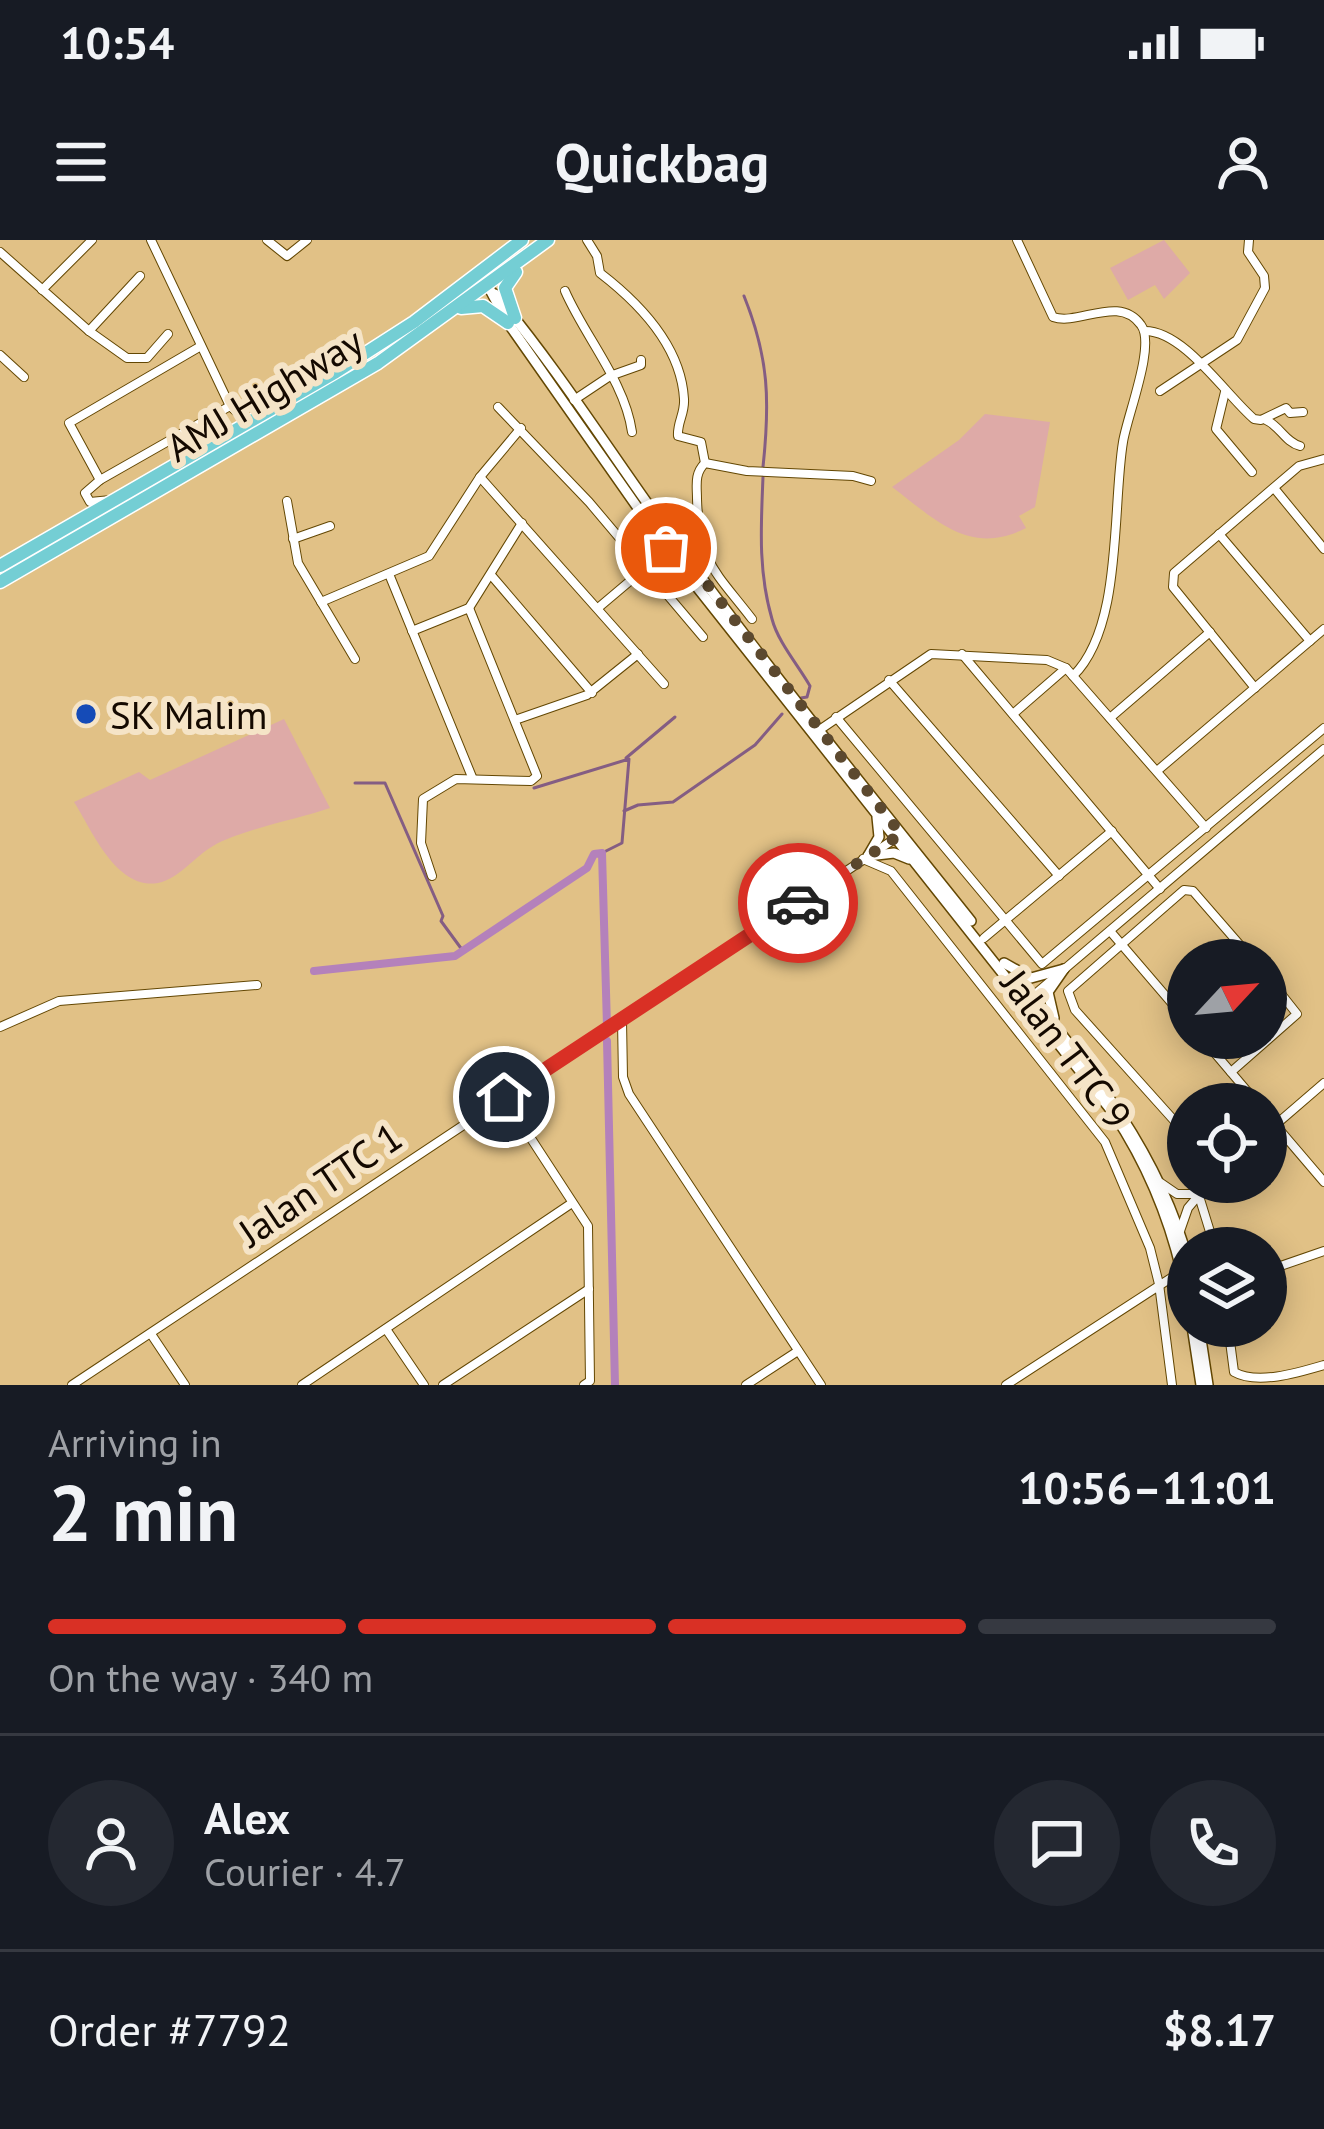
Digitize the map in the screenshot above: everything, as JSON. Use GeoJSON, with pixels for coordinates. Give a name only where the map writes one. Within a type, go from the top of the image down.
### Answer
{"type":"FeatureCollection","features":[{"type":"Feature","properties":{"kind":"highway"},"geometry":{"type":"LineString","coordinates":[[380,344],[394,341],[462,291],[478,284],[488,286],[491,271],[522,240]]}},
{"type":"Feature","properties":{"kind":"highway","name":"AMJ Highway"},"geometry":{"type":"LineString","coordinates":[[0,566],[380,344],[522,240]]}},
{"type":"Feature","properties":{"kind":"highway"},"geometry":{"type":"LineString","coordinates":[[511,321],[507,281],[544,243]]}},
{"type":"Feature","properties":{"kind":"highway","name":"AMJ Highway"},"geometry":{"type":"LineString","coordinates":[[0,582],[378,363],[544,243]]}},
{"type":"Feature","properties":{"kind":"highway"},"geometry":{"type":"LineString","coordinates":[[456,309],[483,306],[511,321]]}},
{"type":"Feature","properties":{"kind":"main road"},"geometry":{"type":"LineString","coordinates":[[488,286],[671,545],[876,813],[1062,1034],[1120,1111],[1160,1182],[1177,1227]]}},
{"type":"Feature","properties":{"kind":"main road"},"geometry":{"type":"LineString","coordinates":[[815,733],[1004,963],[1129,1137],[1171,1227]]}},
{"type":"Feature","properties":{"kind":"main road"},"geometry":{"type":"LineString","coordinates":[[866,858],[879,837],[876,813]]}},
{"type":"Feature","properties":{"kind":"main road"},"geometry":{"type":"LineString","coordinates":[[866,858],[894,853],[916,863]]}},
{"type":"Feature","properties":{"kind":"main road"},"geometry":{"type":"LineString","coordinates":[[1004,963],[1031,978],[1064,970]]}},
{"type":"Feature","properties":{"kind":"main road"},"geometry":{"type":"LineString","coordinates":[[1062,1034],[1048,998],[1064,970]]}},
{"type":"Feature","properties":{"kind":"main road"},"geometry":{"type":"LineString","coordinates":[[1199,1347],[1204,1385]]}},
{"type":"Feature","properties":{"kind":"street"},"geometry":{"type":"LineString","coordinates":[[152,240],[230,406],[249,422]]}},
{"type":"Feature","properties":{"kind":"street"},"geometry":{"type":"LineString","coordinates":[[267,240],[287,256],[307,240]]}},
{"type":"Feature","properties":{"kind":"street"},"geometry":{"type":"LineString","coordinates":[[587,240],[600,273],[626,291],[672,352],[684,393],[678,436],[701,442],[705,464],[697,479],[702,550],[752,620]]}},
{"type":"Feature","properties":{"kind":"street"},"geometry":{"type":"LineString","coordinates":[[1013,714],[1091,653],[1104,616],[1123,440],[1143,364],[1145,331],[1136,320],[1114,312],[1058,320],[1016,240]]}},
{"type":"Feature","properties":{"kind":"street"},"geometry":{"type":"LineString","coordinates":[[1160,391],[1237,340],[1265,288],[1264,276],[1248,252],[1249,240]]}},
{"type":"Feature","properties":{"kind":"street"},"geometry":{"type":"LineString","coordinates":[[42,290],[88,242]]}},
{"type":"Feature","properties":{"kind":"street"},"geometry":{"type":"LineString","coordinates":[[0,252],[89,331],[134,361],[147,358],[168,334]]}},
{"type":"Feature","properties":{"kind":"street"},"geometry":{"type":"LineString","coordinates":[[89,331],[140,276]]}},
{"type":"Feature","properties":{"kind":"street"},"geometry":{"type":"LineString","coordinates":[[565,291],[630,418],[632,432]]}},
{"type":"Feature","properties":{"kind":"street"},"geometry":{"type":"LineString","coordinates":[[1145,331],[1162,332],[1254,419],[1286,408],[1290,413],[1303,412]]}},
{"type":"Feature","properties":{"kind":"street"},"geometry":{"type":"LineString","coordinates":[[100,480],[69,423],[201,346]]}},
{"type":"Feature","properties":{"kind":"street"},"geometry":{"type":"LineString","coordinates":[[0,355],[24,377]]}},
{"type":"Feature","properties":{"kind":"street"},"geometry":{"type":"LineString","coordinates":[[572,401],[610,376],[640,365],[641,359]]}},
{"type":"Feature","properties":{"kind":"street"},"geometry":{"type":"LineString","coordinates":[[1225,391],[1216,429],[1252,472]]}},
{"type":"Feature","properties":{"kind":"street"},"geometry":{"type":"LineString","coordinates":[[222,438],[230,406]]}},
{"type":"Feature","properties":{"kind":"street"},"geometry":{"type":"LineString","coordinates":[[112,501],[94,502],[86,497],[86,490],[230,406]]}},
{"type":"Feature","properties":{"kind":"street"},"geometry":{"type":"LineString","coordinates":[[498,406],[645,566],[703,638]]}},
{"type":"Feature","properties":{"kind":"street"},"geometry":{"type":"LineString","coordinates":[[1264,419],[1300,446]]}},
{"type":"Feature","properties":{"kind":"street"},"geometry":{"type":"LineString","coordinates":[[321,602],[423,560],[434,551],[480,477],[520,428]]}},
{"type":"Feature","properties":{"kind":"street"},"geometry":{"type":"LineString","coordinates":[[1255,688],[1173,587],[1172,579],[1299,466],[1324,459]]}},
{"type":"Feature","properties":{"kind":"street"},"geometry":{"type":"LineString","coordinates":[[705,464],[872,481]]}},
{"type":"Feature","properties":{"kind":"street"},"geometry":{"type":"LineString","coordinates":[[480,477],[664,684]]}},
{"type":"Feature","properties":{"kind":"street"},"geometry":{"type":"LineString","coordinates":[[1274,488],[1324,549]]}},
{"type":"Feature","properties":{"kind":"street"},"geometry":{"type":"LineString","coordinates":[[286,501],[298,563],[355,659]]}},
{"type":"Feature","properties":{"kind":"street"},"geometry":{"type":"LineString","coordinates":[[412,631],[469,608],[523,524]]}},
{"type":"Feature","properties":{"kind":"street"},"geometry":{"type":"LineString","coordinates":[[293,539],[330,526]]}},
{"type":"Feature","properties":{"kind":"street"},"geometry":{"type":"LineString","coordinates":[[1219,534],[1310,641]]}},
{"type":"Feature","properties":{"kind":"street"},"geometry":{"type":"LineString","coordinates":[[598,608],[671,545]]}},
{"type":"Feature","properties":{"kind":"street"},"geometry":{"type":"LineString","coordinates":[[389,574],[472,777]]}},
{"type":"Feature","properties":{"kind":"street"},"geometry":{"type":"LineString","coordinates":[[491,575],[592,693]]}},
{"type":"Feature","properties":{"kind":"street"},"geometry":{"type":"LineString","coordinates":[[432,877],[421,843],[420,802],[443,783],[472,777],[531,781],[537,776],[469,608]]}},
{"type":"Feature","properties":{"kind":"street"},"geometry":{"type":"LineString","coordinates":[[1156,771],[1324,629]]}},
{"type":"Feature","properties":{"kind":"street"},"geometry":{"type":"LineString","coordinates":[[1110,718],[1210,632]]}},
{"type":"Feature","properties":{"kind":"street"},"geometry":{"type":"LineString","coordinates":[[515,720],[592,693],[638,654]]}},
{"type":"Feature","properties":{"kind":"street"},"geometry":{"type":"LineString","coordinates":[[815,733],[931,654],[1047,661],[1070,672],[1206,828]]}},
{"type":"Feature","properties":{"kind":"street"},"geometry":{"type":"LineString","coordinates":[[962,654],[1160,889]]}},
{"type":"Feature","properties":{"kind":"street"},"geometry":{"type":"LineString","coordinates":[[889,680],[1059,876]]}},
{"type":"Feature","properties":{"kind":"street"},"geometry":{"type":"LineString","coordinates":[[836,717],[1038,963],[1045,963],[1324,728]]}},
{"type":"Feature","properties":{"kind":"street"},"geometry":{"type":"LineString","coordinates":[[1029,999],[1324,749]]}},
{"type":"Feature","properties":{"kind":"street"},"geometry":{"type":"LineString","coordinates":[[984,938],[1112,831]]}},
{"type":"Feature","properties":{"kind":"street","name":"Jalan TTC 1"},"geometry":{"type":"LineString","coordinates":[[72,1385],[898,836]]}},
{"type":"Feature","properties":{"kind":"street","name":"Jalan TTC 9"},"geometry":{"type":"LineString","coordinates":[[866,858],[891,871],[1105,1142],[1133,1201],[1159,1284],[1172,1385]]}},
{"type":"Feature","properties":{"kind":"street"},"geometry":{"type":"LineString","coordinates":[[1167,1112],[1069,1000],[1068,991],[1189,889],[1234,939]]}},
{"type":"Feature","properties":{"kind":"street"},"geometry":{"type":"LineString","coordinates":[[1110,931],[1167,997]]}},
{"type":"Feature","properties":{"kind":"street"},"geometry":{"type":"LineString","coordinates":[[0,1027],[59,1001],[257,985]]}},
{"type":"Feature","properties":{"kind":"street"},"geometry":{"type":"LineString","coordinates":[[622,1019],[623,1077],[629,1094],[821,1385]]}},
{"type":"Feature","properties":{"kind":"street"},"geometry":{"type":"LineString","coordinates":[[1220,1059],[1240,1083]]}},
{"type":"Feature","properties":{"kind":"street"},"geometry":{"type":"LineString","coordinates":[[1231,1072],[1246,1059]]}},
{"type":"Feature","properties":{"kind":"street"},"geometry":{"type":"LineString","coordinates":[[1287,1115],[1324,1083]]}},
{"type":"Feature","properties":{"kind":"street"},"geometry":{"type":"LineString","coordinates":[[504,1097],[588,1226],[590,1382],[584,1385]]}},
{"type":"Feature","properties":{"kind":"street"},"geometry":{"type":"LineString","coordinates":[[1287,1138],[1324,1182]]}},
{"type":"Feature","properties":{"kind":"street"},"geometry":{"type":"LineString","coordinates":[[1160,1182],[1167,1187]]}},
{"type":"Feature","properties":{"kind":"street"},"geometry":{"type":"LineString","coordinates":[[302,1385],[572,1203]]}},
{"type":"Feature","properties":{"kind":"street"},"geometry":{"type":"LineString","coordinates":[[1287,1264],[1324,1251]]}},
{"type":"Feature","properties":{"kind":"street"},"geometry":{"type":"LineString","coordinates":[[1006,1385],[1167,1278]]}},
{"type":"Feature","properties":{"kind":"street"},"geometry":{"type":"LineString","coordinates":[[443,1385],[590,1288]]}},
{"type":"Feature","properties":{"kind":"street"},"geometry":{"type":"LineString","coordinates":[[386,1329],[424,1385]]}},
{"type":"Feature","properties":{"kind":"street"},"geometry":{"type":"LineString","coordinates":[[152,1334],[185,1385]]}},
{"type":"Feature","properties":{"kind":"street"},"geometry":{"type":"LineString","coordinates":[[1231,1347],[1234,1372],[1245,1380],[1275,1380],[1324,1366]]}},
{"type":"Feature","properties":{"kind":"street"},"geometry":{"type":"LineString","coordinates":[[746,1385],[798,1351]]}},
{"type":"Feature","properties":{"kind":"shaded area"},"geometry":{"type":"Polygon","coordinates":[[[1164,240],[1190,273],[1164,299],[1155,285],[1128,300],[1110,268],[1164,240]]]}},
{"type":"Feature","properties":{"kind":"shaded area"},"geometry":{"type":"Polygon","coordinates":[[[985,414],[1050,422],[1035,507],[1019,516],[1026,528],[988,538],[954,531],[892,487],[959,440],[985,414]]]}},
{"type":"Feature","properties":{"kind":"shaded area"},"geometry":{"type":"Polygon","coordinates":[[[284,719],[330,808],[224,840],[166,880],[143,883],[118,868],[74,802],[139,772],[150,780],[284,719]]]}},
{"type":"Feature","properties":{"kind":"waterway"},"geometry":{"type":"LineString","coordinates":[[744,296],[766,380],[763,467]]}},
{"type":"Feature","properties":{"kind":"waterway"},"geometry":{"type":"LineString","coordinates":[[763,477],[764,583],[775,628],[810,686],[807,697],[801,698]]}},
{"type":"Feature","properties":{"kind":"waterway"},"geometry":{"type":"LineString","coordinates":[[624,811],[673,802],[755,745],[782,714]]}},
{"type":"Feature","properties":{"kind":"waterway"},"geometry":{"type":"LineString","coordinates":[[626,758],[675,717]]}},
{"type":"Feature","properties":{"kind":"waterway"},"geometry":{"type":"LineString","coordinates":[[534,788],[629,759],[622,843],[602,853]]}},
{"type":"Feature","properties":{"kind":"waterway"},"geometry":{"type":"LineString","coordinates":[[355,783],[385,783],[443,916],[441,921],[463,951]]}},
{"type":"Feature","properties":{"kind":"waterway"},"geometry":{"type":"LineString","coordinates":[[314,971],[455,956],[587,868],[594,854],[602,853],[607,1026]]}},
{"type":"Feature","properties":{"kind":"waterway"},"geometry":{"type":"LineString","coordinates":[[607,1041],[615,1385]]}},
{"type":"Feature","properties":{"kind":"way so far"},"geometry":{"type":"LineString","coordinates":[[666,548],[675,543],[901,834],[798,903]]}},
{"type":"Feature","properties":{"kind":"place","name":"SK Malim"},"geometry":{"type":"Point","coordinates":[86,714]}},
{"type":"Feature","properties":{"kind":"route"},"geometry":{"type":"LineString","coordinates":[[504,1097],[798,903]]}}]}
